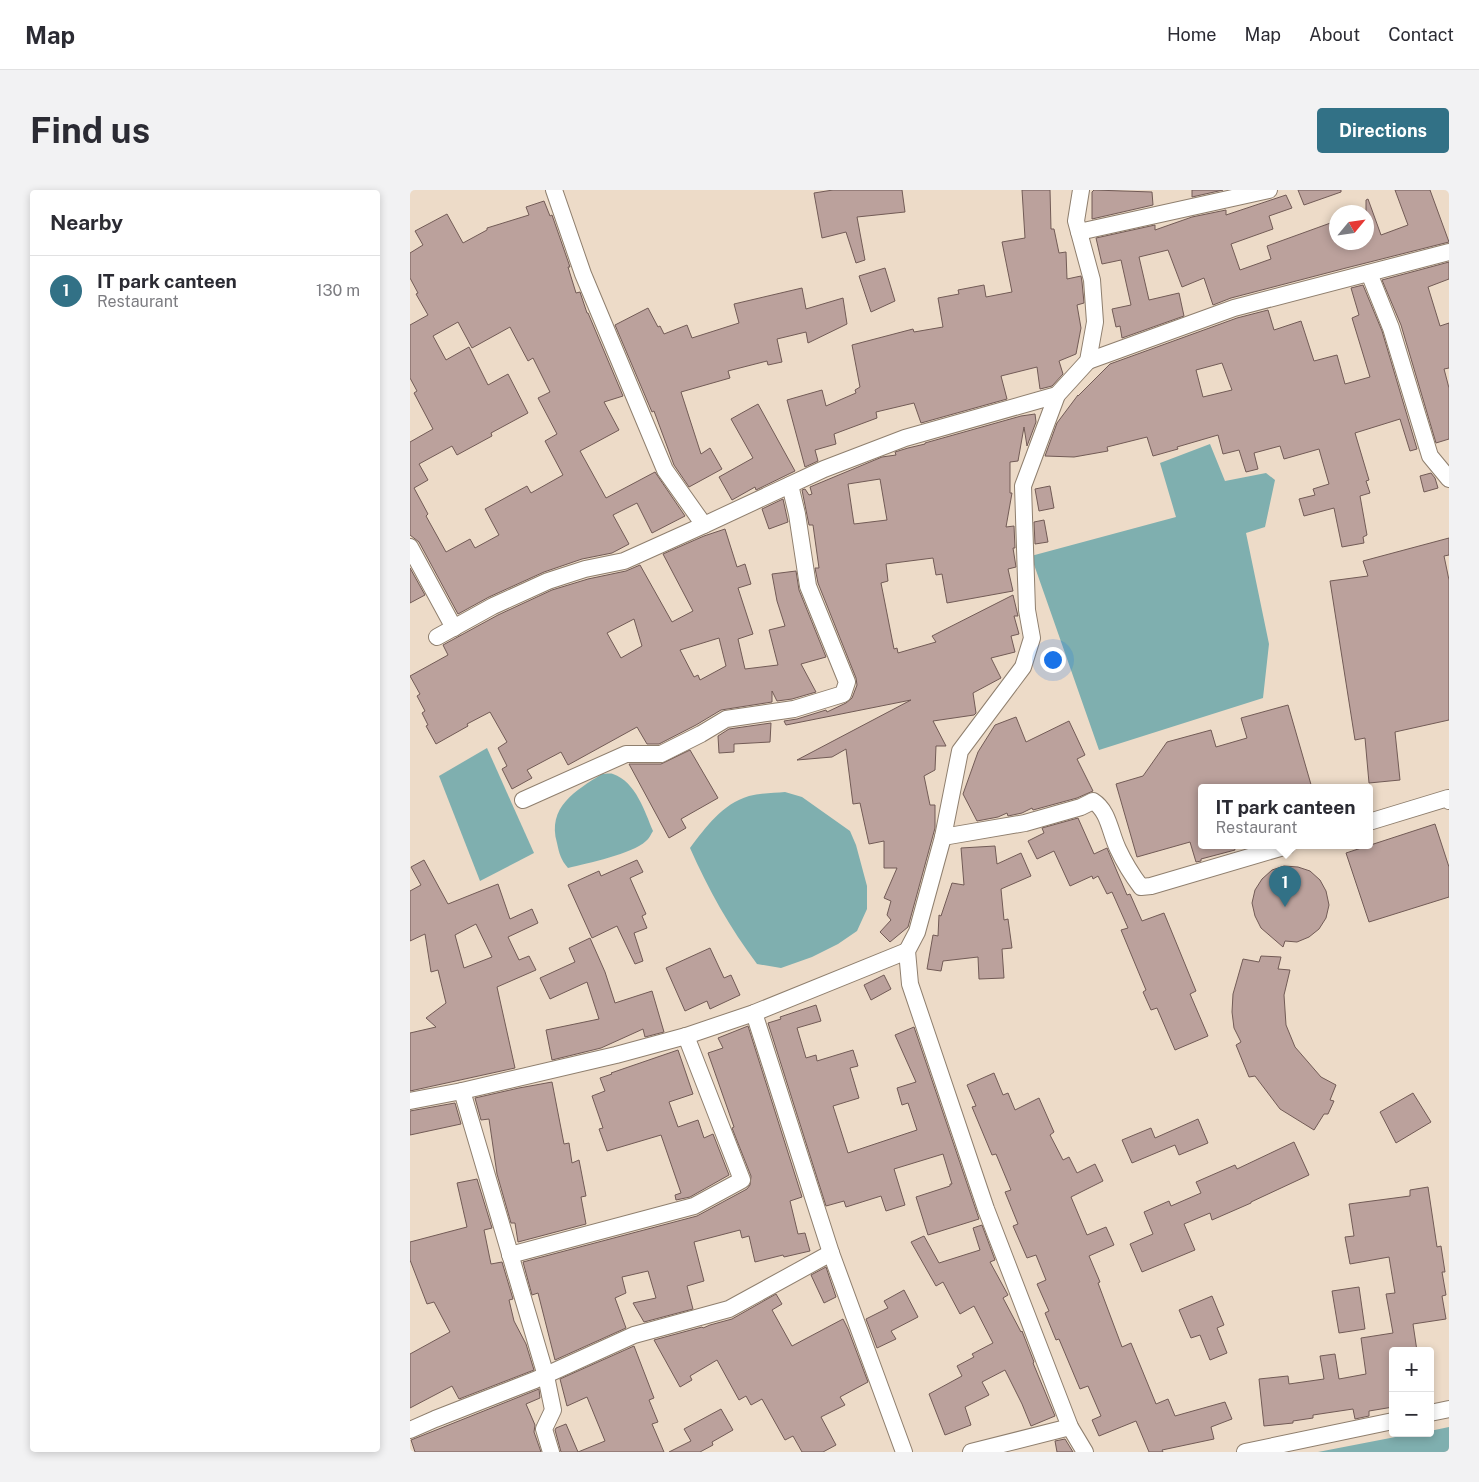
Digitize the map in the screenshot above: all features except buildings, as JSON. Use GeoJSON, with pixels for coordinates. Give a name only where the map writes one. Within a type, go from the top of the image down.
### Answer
{"type":"FeatureCollection","features":[{"type":"Feature","properties":{"kind":"street"},"geometry":{"type":"LineString","coordinates":[[554,190],[583,274],[665,470],[704,525]]}},
{"type":"Feature","properties":{"kind":"street"},"geometry":{"type":"LineString","coordinates":[[1081,190],[1076,221],[1092,280],[1095,322],[1088,360]]}},
{"type":"Feature","properties":{"kind":"street"},"geometry":{"type":"LineString","coordinates":[[1079,232],[1269,190]]}},
{"type":"Feature","properties":{"kind":"street"},"geometry":{"type":"LineString","coordinates":[[1085,1452],[1070,1427],[1026,1317],[983,1200],[910,984],[907,951],[917,932],[943,837],[960,751],[1023,667],[1032,638],[1027,610],[1023,486],[1057,395],[1088,360],[1234,308],[1449,252]]}},
{"type":"Feature","properties":{"kind":"street"},"geometry":{"type":"LineString","coordinates":[[1369,273],[1391,328],[1430,456],[1449,479]]}},
{"type":"Feature","properties":{"kind":"street"},"geometry":{"type":"LineString","coordinates":[[437,637],[493,606],[548,582],[585,569],[624,561],[824,468],[905,438],[1057,395]]}},
{"type":"Feature","properties":{"kind":"street"},"geometry":{"type":"LineString","coordinates":[[523,800],[626,754],[661,754],[726,719],[794,709],[843,694],[847,682],[808,586],[797,514],[790,485]]}},
{"type":"Feature","properties":{"kind":"street"},"geometry":{"type":"LineString","coordinates":[[410,547],[454,628]]}},
{"type":"Feature","properties":{"kind":"street"},"geometry":{"type":"LineString","coordinates":[[1373,821],[1448,798],[1449,801]]}},
{"type":"Feature","properties":{"kind":"street"},"geometry":{"type":"LineString","coordinates":[[943,837],[1025,823],[1082,807],[1093,801],[1102,806],[1117,847],[1131,874],[1141,887],[1151,886],[1277,849]]}},
{"type":"Feature","properties":{"kind":"street"},"geometry":{"type":"LineString","coordinates":[[410,1101],[462,1091],[616,1055],[686,1036],[754,1013],[907,951]]}},
{"type":"Feature","properties":{"kind":"street"},"geometry":{"type":"LineString","coordinates":[[754,1013],[831,1253],[904,1452]]}},
{"type":"Feature","properties":{"kind":"street"},"geometry":{"type":"LineString","coordinates":[[510,1255],[694,1206],[742,1180],[686,1036]]}},
{"type":"Feature","properties":{"kind":"street"},"geometry":{"type":"LineString","coordinates":[[462,1091],[546,1376],[553,1410],[544,1429],[551,1452]]}},
{"type":"Feature","properties":{"kind":"street"},"geometry":{"type":"LineString","coordinates":[[410,1430],[546,1376],[634,1335],[729,1309],[831,1253]]}},
{"type":"Feature","properties":{"kind":"street"},"geometry":{"type":"LineString","coordinates":[[1434,1412],[1449,1409]]}},
{"type":"Feature","properties":{"kind":"street"},"geometry":{"type":"LineString","coordinates":[[1245,1452],[1389,1422]]}},
{"type":"Feature","properties":{"kind":"street"},"geometry":{"type":"LineString","coordinates":[[971,1452],[1070,1427]]}},
{"type":"Feature","properties":{"kind":"water"},"geometry":{"type":"Polygon","coordinates":[[[1210,444],[1225,481],[1266,473],[1275,480],[1265,527],[1246,533],[1269,644],[1263,698],[1099,750],[1031,556],[1176,517],[1160,463],[1210,444]]]}},
{"type":"Feature","properties":{"kind":"water"},"geometry":{"type":"Polygon","coordinates":[[[487,748],[534,853],[480,881],[439,776],[487,748]]]}},
{"type":"Feature","properties":{"kind":"water"},"geometry":{"type":"Polygon","coordinates":[[[602,774],[613,774],[628,784],[639,798],[653,831],[647,840],[631,850],[609,858],[568,868],[559,850],[555,830],[556,819],[566,801],[573,794],[602,774]]]}},
{"type":"Feature","properties":{"kind":"water"},"geometry":{"type":"Polygon","coordinates":[[[785,792],[802,797],[850,831],[856,845],[867,886],[867,909],[857,931],[838,944],[812,957],[781,968],[757,964],[720,908],[690,848],[715,817],[739,800],[753,795],[785,792]]]}},
{"type":"Feature","properties":{"kind":"water"},"geometry":{"type":"Polygon","coordinates":[[[1449,1427],[1449,1452],[1318,1452],[1395,1437],[1434,1437],[1434,1430],[1449,1427]]]}},
{"type":"Feature","properties":{"kind":"place","name":"IT park canteen"},"geometry":{"type":"Point","coordinates":[1285,907]}}]}
